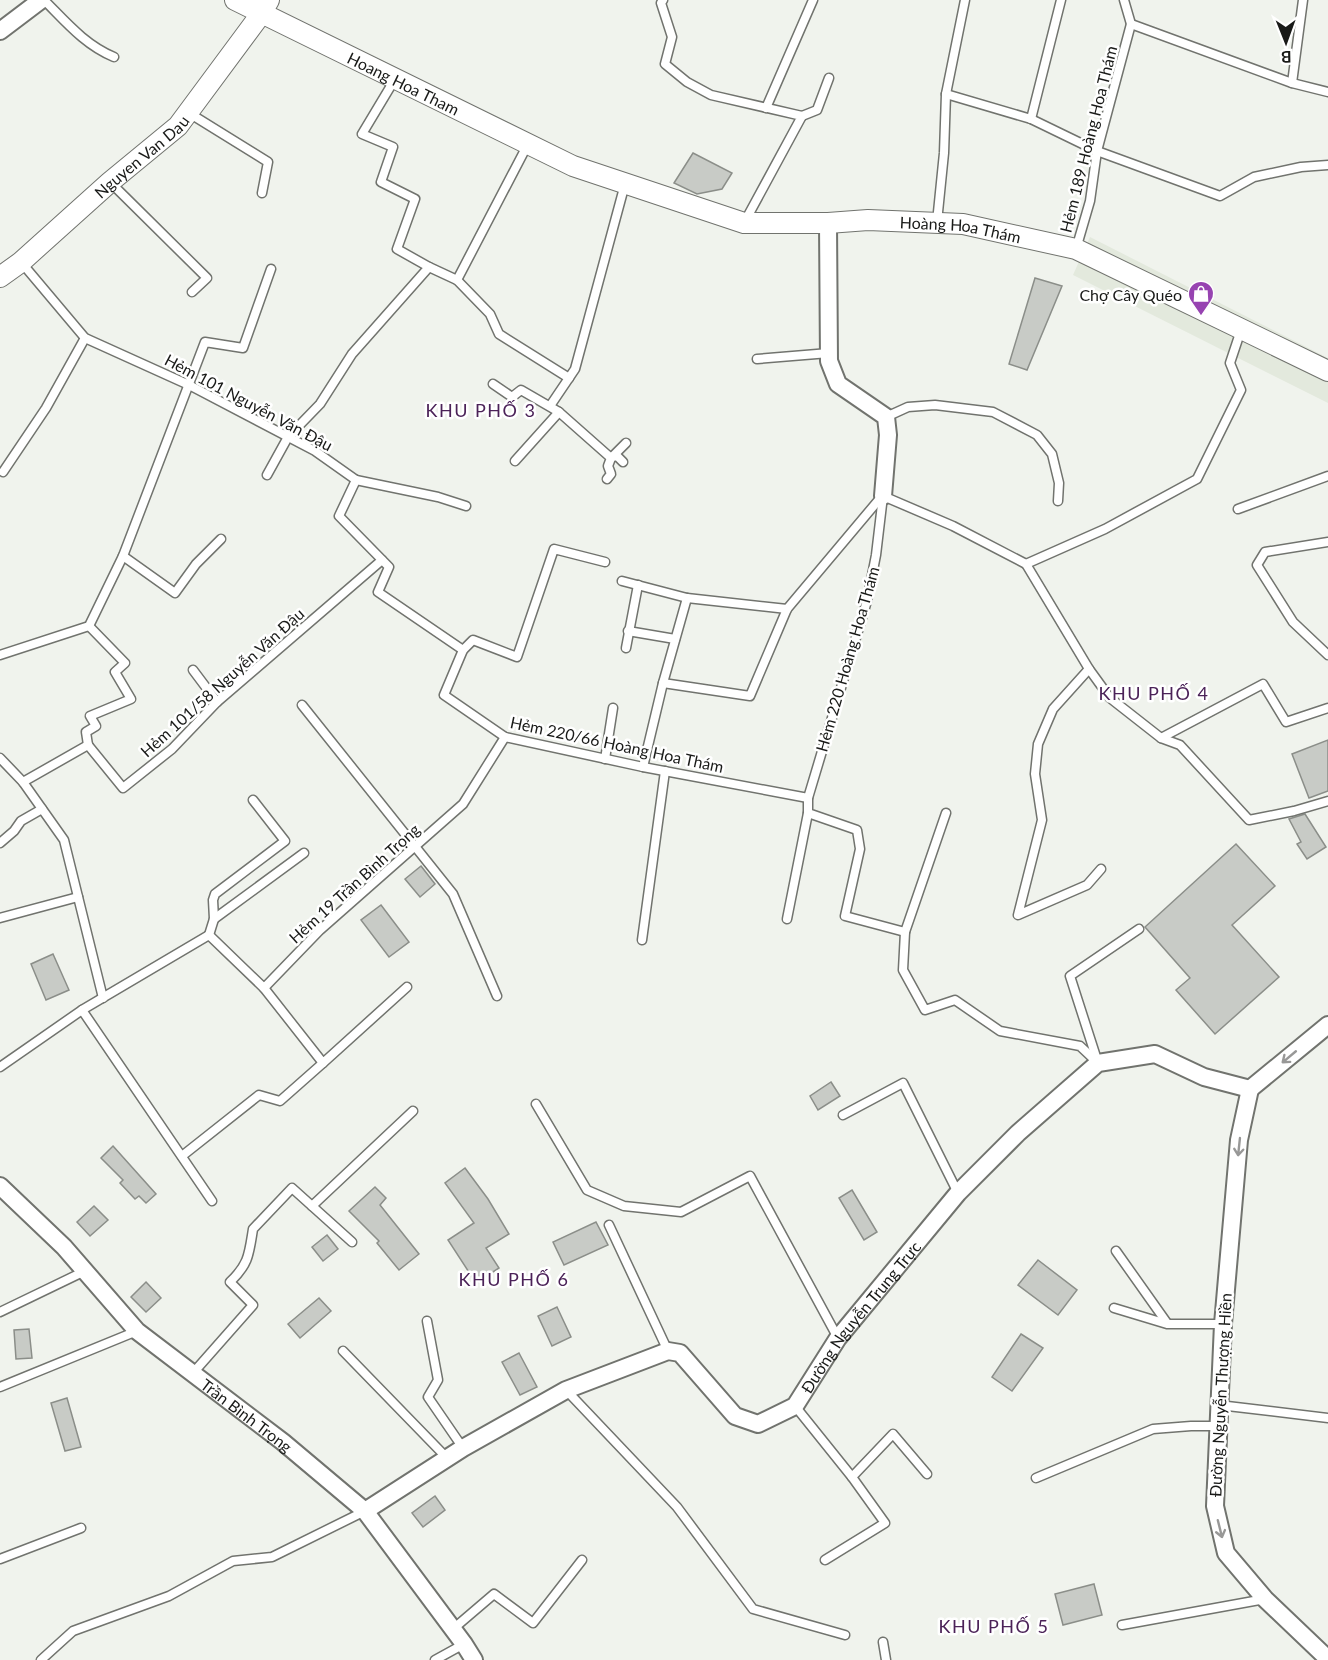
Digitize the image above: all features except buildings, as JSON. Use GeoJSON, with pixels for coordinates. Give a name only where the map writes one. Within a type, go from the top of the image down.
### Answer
{"type":"FeatureCollection","features":[{"type":"Feature","properties":{"kind":"street"},"geometry":{"type":"LineString","coordinates":[[0,31],[43,0]]}},
{"type":"Feature","properties":{"kind":"street","name":"Hoang Hoa Tham"},"geometry":{"type":"LineString","coordinates":[[234,0],[265,7],[395,78],[528,144]]}},
{"type":"Feature","properties":{"kind":"street","name":"Nguyen Van Dau"},"geometry":{"type":"LineString","coordinates":[[0,277],[21,262],[110,182],[178,126],[265,7]]}},
{"type":"Feature","properties":{"kind":"street","name":"Hoàng Hoa Thám"},"geometry":{"type":"LineString","coordinates":[[528,144],[573,166],[744,223],[828,223],[868,220],[963,224],[1076,249],[1328,371]]}},
{"type":"Feature","properties":{"kind":"street"},"geometry":{"type":"LineString","coordinates":[[828,223],[829,361],[838,384],[886,417]]}},
{"type":"Feature","properties":{"kind":"street","name":"Hẻm 220 Hoàng Hoa Thám"},"geometry":{"type":"LineString","coordinates":[[883,495],[888,435],[886,417]]}},
{"type":"Feature","properties":{"kind":"street"},"geometry":{"type":"LineString","coordinates":[[1098,1063],[1155,1054],[1204,1077],[1250,1089],[1328,1025]]}},
{"type":"Feature","properties":{"kind":"street","name":"Đường Nguyễn Trung Trực"},"geometry":{"type":"LineString","coordinates":[[668,1351],[680,1353],[735,1416],[758,1424],[795,1406],[838,1338],[958,1193],[1018,1133],[1098,1063]]}},
{"type":"Feature","properties":{"kind":"street","name":"Đường Nguyễn Thượng Hiền"},"geometry":{"type":"LineString","coordinates":[[1250,1089],[1239,1140],[1223,1324],[1215,1506],[1226,1553],[1265,1599],[1328,1659]]}},
{"type":"Feature","properties":{"kind":"street","name":"Trần Bình Trọng"},"geometry":{"type":"LineString","coordinates":[[0,1186],[64,1247],[137,1331],[283,1442],[365,1511],[474,1660]]}},
{"type":"Feature","properties":{"kind":"street"},"geometry":{"type":"LineString","coordinates":[[365,1511],[463,1448],[566,1390],[668,1351]]}},
{"type":"Feature","properties":{"kind":"lane"},"geometry":{"type":"LineString","coordinates":[[43,0],[78,36],[114,57]]}},
{"type":"Feature","properties":{"kind":"lane"},"geometry":{"type":"LineString","coordinates":[[663,0],[661,3],[672,37],[665,64],[687,82],[711,95],[802,116],[817,110],[828,78]]}},
{"type":"Feature","properties":{"kind":"lane"},"geometry":{"type":"LineString","coordinates":[[766,108],[813,0]]}},
{"type":"Feature","properties":{"kind":"lane"},"geometry":{"type":"LineString","coordinates":[[937,223],[944,153],[946,94],[964,0]]}},
{"type":"Feature","properties":{"kind":"lane"},"geometry":{"type":"LineString","coordinates":[[1031,118],[1061,0]]}},
{"type":"Feature","properties":{"kind":"lane"},"geometry":{"type":"LineString","coordinates":[[1124,0],[1131,24],[1292,83],[1328,93]]}},
{"type":"Feature","properties":{"kind":"lane"},"geometry":{"type":"LineString","coordinates":[[1292,83],[1303,0]]}},
{"type":"Feature","properties":{"kind":"lane","name":"Hẻm 189 Hoàng Hoa Thám"},"geometry":{"type":"LineString","coordinates":[[1076,249],[1090,201],[1097,151],[1131,24]]}},
{"type":"Feature","properties":{"kind":"lane"},"geometry":{"type":"LineString","coordinates":[[395,78],[362,134],[393,147],[381,182],[415,199],[398,249],[457,280],[490,314],[499,334],[569,378]]}},
{"type":"Feature","properties":{"kind":"lane"},"geometry":{"type":"LineString","coordinates":[[946,94],[1031,118],[1097,151],[1220,196],[1254,177],[1301,167],[1328,165]]}},
{"type":"Feature","properties":{"kind":"lane"},"geometry":{"type":"LineString","coordinates":[[189,113],[268,162],[262,193]]}},
{"type":"Feature","properties":{"kind":"lane"},"geometry":{"type":"LineString","coordinates":[[744,223],[802,116]]}},
{"type":"Feature","properties":{"kind":"lane"},"geometry":{"type":"LineString","coordinates":[[457,280],[528,144]]}},
{"type":"Feature","properties":{"kind":"lane"},"geometry":{"type":"LineString","coordinates":[[110,182],[207,278],[192,292]]}},
{"type":"Feature","properties":{"kind":"lane"},"geometry":{"type":"LineString","coordinates":[[550,406],[575,369],[625,183]]}},
{"type":"Feature","properties":{"kind":"lane","name":"Hẻm 101 Nguyễn Văn Đậu"},"geometry":{"type":"LineString","coordinates":[[21,262],[85,339],[189,385],[288,436],[315,451],[356,480]]}},
{"type":"Feature","properties":{"kind":"lane"},"geometry":{"type":"LineString","coordinates":[[267,475],[288,436],[320,404],[352,354],[429,267]]}},
{"type":"Feature","properties":{"kind":"lane"},"geometry":{"type":"LineString","coordinates":[[0,655],[89,626],[123,556],[205,342],[243,348],[271,269]]}},
{"type":"Feature","properties":{"kind":"lane"},"geometry":{"type":"LineString","coordinates":[[1026,564],[1105,529],[1197,478],[1241,390],[1230,363],[1241,330]]}},
{"type":"Feature","properties":{"kind":"lane"},"geometry":{"type":"LineString","coordinates":[[3,472],[46,408],[85,339]]}},
{"type":"Feature","properties":{"kind":"lane"},"geometry":{"type":"LineString","coordinates":[[757,359],[829,353]]}},
{"type":"Feature","properties":{"kind":"lane"},"geometry":{"type":"LineString","coordinates":[[493,384],[512,397],[521,390],[550,406],[611,458]]}},
{"type":"Feature","properties":{"kind":"lane"},"geometry":{"type":"LineString","coordinates":[[886,417],[908,407],[935,405],[993,412],[1036,435],[1052,454],[1059,483],[1058,501]]}},
{"type":"Feature","properties":{"kind":"lane"},"geometry":{"type":"LineString","coordinates":[[515,461],[559,412]]}},
{"type":"Feature","properties":{"kind":"lane"},"geometry":{"type":"LineString","coordinates":[[607,479],[611,474],[608,466],[611,458],[626,443]]}},
{"type":"Feature","properties":{"kind":"lane"},"geometry":{"type":"LineString","coordinates":[[611,458],[617,456],[623,462]]}},
{"type":"Feature","properties":{"kind":"lane"},"geometry":{"type":"LineString","coordinates":[[1238,509],[1328,476]]}},
{"type":"Feature","properties":{"kind":"lane"},"geometry":{"type":"LineString","coordinates":[[466,506],[438,496],[356,480],[339,516],[389,567],[378,592],[463,650],[473,640],[517,657],[554,549],[605,562]]}},
{"type":"Feature","properties":{"kind":"lane"},"geometry":{"type":"LineString","coordinates":[[663,683],[750,696],[787,609],[883,495],[953,526],[1026,564],[1089,669],[1110,698],[1161,738],[1180,745],[1249,820],[1328,801]]}},
{"type":"Feature","properties":{"kind":"lane","name":"Hẻm 220 Hoàng Hoa Thám"},"geometry":{"type":"LineString","coordinates":[[787,919],[808,813],[808,798],[867,601],[876,555],[883,495]]}},
{"type":"Feature","properties":{"kind":"lane"},"geometry":{"type":"LineString","coordinates":[[123,556],[175,593],[196,564],[221,538]]}},
{"type":"Feature","properties":{"kind":"lane"},"geometry":{"type":"LineString","coordinates":[[1328,542],[1265,552],[1257,565],[1293,622],[1328,655]]}},
{"type":"Feature","properties":{"kind":"lane","name":"Hẻm 101/58 Nguyễn Văn Đậu"},"geometry":{"type":"LineString","coordinates":[[88,745],[123,788],[172,749],[217,702],[382,560]]}},
{"type":"Feature","properties":{"kind":"lane"},"geometry":{"type":"LineString","coordinates":[[622,581],[687,598],[787,609]]}},
{"type":"Feature","properties":{"kind":"lane"},"geometry":{"type":"LineString","coordinates":[[626,648],[638,585]]}},
{"type":"Feature","properties":{"kind":"lane"},"geometry":{"type":"LineString","coordinates":[[643,767],[663,683],[687,598]]}},
{"type":"Feature","properties":{"kind":"lane"},"geometry":{"type":"LineString","coordinates":[[23,782],[88,745],[86,732],[96,726],[90,716],[131,699],[115,672],[125,663],[89,626]]}},
{"type":"Feature","properties":{"kind":"lane"},"geometry":{"type":"LineString","coordinates":[[628,631],[675,639]]}},
{"type":"Feature","properties":{"kind":"lane","name":"Hẻm 220/66 Hoàng Hoa Thám"},"geometry":{"type":"LineString","coordinates":[[463,650],[444,695],[505,737],[643,767],[808,798]]}},
{"type":"Feature","properties":{"kind":"lane"},"geometry":{"type":"LineString","coordinates":[[1089,669],[1053,709],[1038,744],[1035,774],[1042,820],[1018,915],[1087,885],[1101,869]]}},
{"type":"Feature","properties":{"kind":"lane"},"geometry":{"type":"LineString","coordinates":[[193,670],[217,702]]}},
{"type":"Feature","properties":{"kind":"lane"},"geometry":{"type":"LineString","coordinates":[[1161,738],[1263,684],[1286,722],[1328,708]]}},
{"type":"Feature","properties":{"kind":"lane"},"geometry":{"type":"LineString","coordinates":[[302,705],[453,894],[496,996]]}},
{"type":"Feature","properties":{"kind":"lane"},"geometry":{"type":"LineString","coordinates":[[605,759],[613,708]]}},
{"type":"Feature","properties":{"kind":"lane","name":"Hẻm 19 Trần Bình Trọng"},"geometry":{"type":"LineString","coordinates":[[264,988],[320,930],[463,804],[505,737]]}},
{"type":"Feature","properties":{"kind":"lane"},"geometry":{"type":"LineString","coordinates":[[0,758],[23,782],[64,840],[103,998]]}},
{"type":"Feature","properties":{"kind":"lane"},"geometry":{"type":"LineString","coordinates":[[642,940],[665,771]]}},
{"type":"Feature","properties":{"kind":"lane"},"geometry":{"type":"LineString","coordinates":[[0,1067],[82,1010],[209,935],[214,920],[215,894],[285,841],[253,800]]}},
{"type":"Feature","properties":{"kind":"lane"},"geometry":{"type":"LineString","coordinates":[[0,843],[14,831],[21,821],[42,809]]}},
{"type":"Feature","properties":{"kind":"lane"},"geometry":{"type":"LineString","coordinates":[[808,813],[857,830],[860,849],[846,916],[905,932]]}},
{"type":"Feature","properties":{"kind":"lane"},"geometry":{"type":"LineString","coordinates":[[946,813],[905,932],[903,970],[926,1010],[955,1000],[1000,1031],[1080,1046],[1098,1063]]}},
{"type":"Feature","properties":{"kind":"lane"},"geometry":{"type":"LineString","coordinates":[[214,920],[304,853]]}},
{"type":"Feature","properties":{"kind":"lane"},"geometry":{"type":"LineString","coordinates":[[0,918],[78,897]]}},
{"type":"Feature","properties":{"kind":"lane"},"geometry":{"type":"LineString","coordinates":[[1098,1063],[1070,976],[1139,929]]}},
{"type":"Feature","properties":{"kind":"lane"},"geometry":{"type":"LineString","coordinates":[[209,935],[264,988],[323,1063]]}},
{"type":"Feature","properties":{"kind":"lane"},"geometry":{"type":"LineString","coordinates":[[182,1156],[259,1095],[280,1101],[407,987]]}},
{"type":"Feature","properties":{"kind":"lane"},"geometry":{"type":"LineString","coordinates":[[82,1010],[212,1201]]}},
{"type":"Feature","properties":{"kind":"lane"},"geometry":{"type":"LineString","coordinates":[[843,1115],[903,1083],[958,1193]]}},
{"type":"Feature","properties":{"kind":"lane"},"geometry":{"type":"LineString","coordinates":[[536,1104],[586,1190],[624,1206],[681,1212],[750,1176],[838,1338]]}},
{"type":"Feature","properties":{"kind":"lane"},"geometry":{"type":"LineString","coordinates":[[312,1206],[412,1111]]}},
{"type":"Feature","properties":{"kind":"lane"},"geometry":{"type":"LineString","coordinates":[[193,1373],[253,1305],[230,1282],[246,1263],[252,1245],[253,1229],[292,1188],[352,1242]]}},
{"type":"Feature","properties":{"kind":"lane"},"geometry":{"type":"LineString","coordinates":[[609,1225],[668,1351]]}},
{"type":"Feature","properties":{"kind":"lane"},"geometry":{"type":"LineString","coordinates":[[1116,1251],[1167,1324]]}},
{"type":"Feature","properties":{"kind":"lane"},"geometry":{"type":"LineString","coordinates":[[0,1312],[85,1271]]}},
{"type":"Feature","properties":{"kind":"lane"},"geometry":{"type":"LineString","coordinates":[[1114,1308],[1167,1324],[1223,1324]]}},
{"type":"Feature","properties":{"kind":"lane"},"geometry":{"type":"LineString","coordinates":[[427,1321],[438,1380],[428,1397],[463,1448]]}},
{"type":"Feature","properties":{"kind":"lane"},"geometry":{"type":"LineString","coordinates":[[0,1388],[137,1331]]}},
{"type":"Feature","properties":{"kind":"lane"},"geometry":{"type":"LineString","coordinates":[[343,1351],[447,1458]]}},
{"type":"Feature","properties":{"kind":"lane"},"geometry":{"type":"LineString","coordinates":[[566,1390],[677,1507],[753,1609],[845,1635]]}},
{"type":"Feature","properties":{"kind":"lane"},"geometry":{"type":"LineString","coordinates":[[1218,1405],[1328,1418]]}},
{"type":"Feature","properties":{"kind":"lane"},"geometry":{"type":"LineString","coordinates":[[795,1406],[852,1477],[885,1523],[825,1560]]}},
{"type":"Feature","properties":{"kind":"lane"},"geometry":{"type":"LineString","coordinates":[[1036,1478],[1153,1429],[1218,1426]]}},
{"type":"Feature","properties":{"kind":"lane"},"geometry":{"type":"LineString","coordinates":[[852,1477],[893,1434],[927,1474]]}},
{"type":"Feature","properties":{"kind":"lane"},"geometry":{"type":"LineString","coordinates":[[41,1660],[73,1631],[169,1596],[233,1561],[272,1557],[365,1511]]}},
{"type":"Feature","properties":{"kind":"lane"},"geometry":{"type":"LineString","coordinates":[[0,1559],[81,1528]]}},
{"type":"Feature","properties":{"kind":"lane"},"geometry":{"type":"LineString","coordinates":[[453,1629],[494,1594],[533,1623],[582,1560]]}},
{"type":"Feature","properties":{"kind":"lane"},"geometry":{"type":"LineString","coordinates":[[1122,1625],[1265,1599]]}},
{"type":"Feature","properties":{"kind":"lane"},"geometry":{"type":"LineString","coordinates":[[883,1642],[886,1660]]}},
{"type":"Feature","properties":{"kind":"lane"},"geometry":{"type":"LineString","coordinates":[[435,1660],[464,1644]]}},
{"type":"Feature","properties":{"kind":"shaded area","name":"Chợ Cây Quéo"},"geometry":{"type":"Polygon","coordinates":[[[1090,237],[1328,358],[1328,403],[1073,275],[1090,237]]]}},
{"type":"Feature","properties":{"kind":"place","name":"Chợ Cây Quéo"},"geometry":{"type":"Point","coordinates":[1201,317]}},
{"type":"Feature","properties":{"kind":"district","name":"KHU PHỐ 3"},"geometry":{"type":"Point","coordinates":[481,410]}},
{"type":"Feature","properties":{"kind":"district","name":"KHU PHỐ 4"},"geometry":{"type":"Point","coordinates":[1154,693]}},
{"type":"Feature","properties":{"kind":"district","name":"KHU PHỐ 6"},"geometry":{"type":"Point","coordinates":[514,1279]}},
{"type":"Feature","properties":{"kind":"district","name":"KHU PHỐ 5"},"geometry":{"type":"Point","coordinates":[994,1626]}}]}
